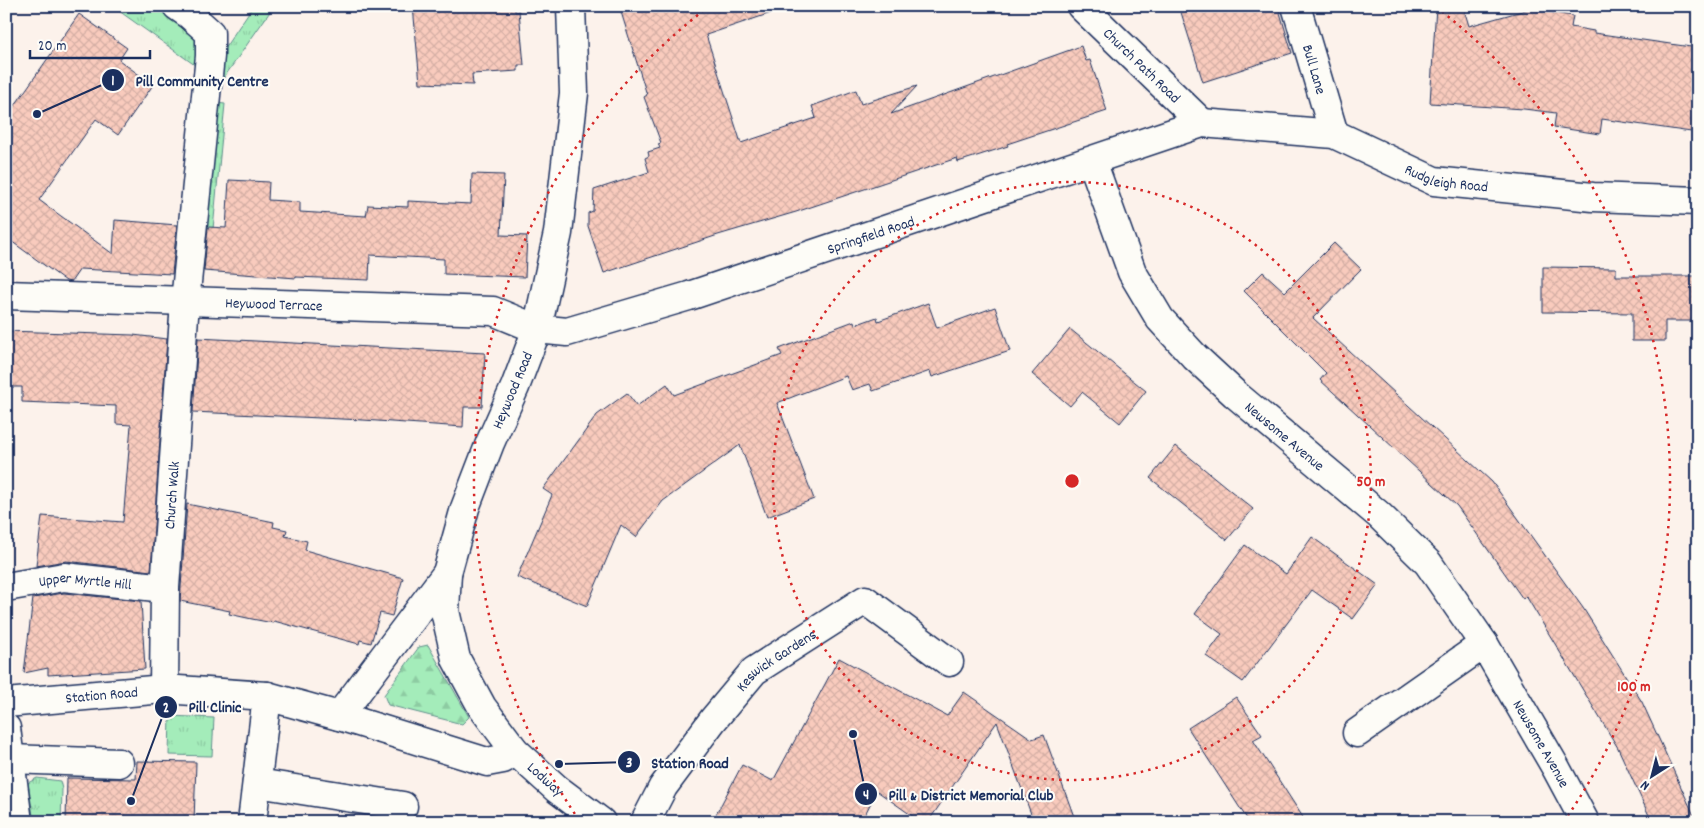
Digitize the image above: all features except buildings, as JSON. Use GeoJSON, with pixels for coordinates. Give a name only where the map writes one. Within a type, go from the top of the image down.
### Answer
{"type":"FeatureCollection","features":[{"type":"Feature","properties":{"kind":"street","name":"Church Walk"},"geometry":{"type":"LineString","coordinates":[[164,688],[165,588],[185,302],[210,56],[210,33],[177,6]]}},
{"type":"Feature","properties":{"kind":"street","name":"Heywood Road"},"geometry":{"type":"LineString","coordinates":[[515,751],[482,706],[456,659],[445,611],[447,573],[465,508],[537,329],[558,233],[570,135],[574,93],[572,6]]}},
{"type":"Feature","properties":{"kind":"street","name":"Church Path Road"},"geometry":{"type":"LineString","coordinates":[[1081,6],[1202,123]]}},
{"type":"Feature","properties":{"kind":"street","name":"Bull Lane"},"geometry":{"type":"LineString","coordinates":[[1296,6],[1334,134]]}},
{"type":"Feature","properties":{"kind":"street","name":"Springfield Road"},"geometry":{"type":"LineString","coordinates":[[537,329],[567,332],[689,296],[1202,123]]}},
{"type":"Feature","properties":{"kind":"street","name":"Rudgleigh Road"},"geometry":{"type":"LineString","coordinates":[[1202,123],[1334,134],[1434,181],[1593,197],[1698,201]]}},
{"type":"Feature","properties":{"kind":"street","name":"Newsome Avenue"},"geometry":{"type":"LineString","coordinates":[[1092,160],[1132,272],[1160,319],[1195,357],[1228,388],[1379,515],[1428,563],[1484,644],[1585,822]]}},
{"type":"Feature","properties":{"kind":"street","name":"Heywood Terrace"},"geometry":{"type":"LineString","coordinates":[[6,295],[492,311],[537,329]]}},
{"type":"Feature","properties":{"kind":"street"},"geometry":{"type":"LineString","coordinates":[[339,716],[447,573]]}},
{"type":"Feature","properties":{"kind":"street","name":"Upper Myrtle Hill"},"geometry":{"type":"LineString","coordinates":[[6,587],[64,576],[165,588]]}},
{"type":"Feature","properties":{"kind":"street","name":"Keswick Gardens"},"geometry":{"type":"LineString","coordinates":[[645,822],[663,787],[713,720],[754,672],[866,600],[949,662]]}},
{"type":"Feature","properties":{"kind":"street"},"geometry":{"type":"LineString","coordinates":[[1357,733],[1484,644]]}},
{"type":"Feature","properties":{"kind":"street","name":"Station Road"},"geometry":{"type":"LineString","coordinates":[[6,703],[164,688],[267,696],[339,716],[487,762],[503,759],[515,751]]}},
{"type":"Feature","properties":{"kind":"street"},"geometry":{"type":"LineString","coordinates":[[252,822],[267,696]]}},
{"type":"Feature","properties":{"kind":"street"},"geometry":{"type":"LineString","coordinates":[[6,728],[18,822]]}},
{"type":"Feature","properties":{"kind":"street","name":"Lodway"},"geometry":{"type":"LineString","coordinates":[[515,751],[558,789],[602,822]]}},
{"type":"Feature","properties":{"kind":"street"},"geometry":{"type":"LineString","coordinates":[[10,759],[119,763]]}},
{"type":"Feature","properties":{"kind":"street"},"geometry":{"type":"LineString","coordinates":[[257,783],[403,806]]}},
{"type":"Feature","properties":{"kind":"green space"},"geometry":{"type":"Polygon","coordinates":[[[112,6],[156,6],[184,26],[195,38],[198,45],[199,68],[112,6]]]}},
{"type":"Feature","properties":{"kind":"green space"},"geometry":{"type":"Polygon","coordinates":[[[253,6],[274,6],[218,86],[222,52],[253,6]]]}},
{"type":"Feature","properties":{"kind":"green space"},"geometry":{"type":"Polygon","coordinates":[[[216,103],[225,104],[209,271],[200,270],[216,103]]]}},
{"type":"Feature","properties":{"kind":"green space"},"geometry":{"type":"Polygon","coordinates":[[[428,645],[469,717],[462,724],[388,705],[384,695],[419,647],[428,645]]]}},
{"type":"Feature","properties":{"kind":"green space"},"geometry":{"type":"Polygon","coordinates":[[[170,716],[214,718],[212,756],[169,755],[170,716]]]}},
{"type":"Feature","properties":{"kind":"green space"},"geometry":{"type":"Polygon","coordinates":[[[37,778],[60,781],[62,789],[61,822],[34,822],[28,783],[37,778]]]}},
{"type":"Feature","properties":{"kind":"place","name":"Pill Community Centre"},"geometry":{"type":"Point","coordinates":[37,114]}},
{"type":"Feature","properties":{"kind":"place","name":"Pill & District Memorial Club"},"geometry":{"type":"Point","coordinates":[853,734]}},
{"type":"Feature","properties":{"kind":"place","name":"Station Road"},"geometry":{"type":"Point","coordinates":[559,764]}},
{"type":"Feature","properties":{"kind":"place","name":"Pill Clinic"},"geometry":{"type":"Point","coordinates":[131,801]}}]}
